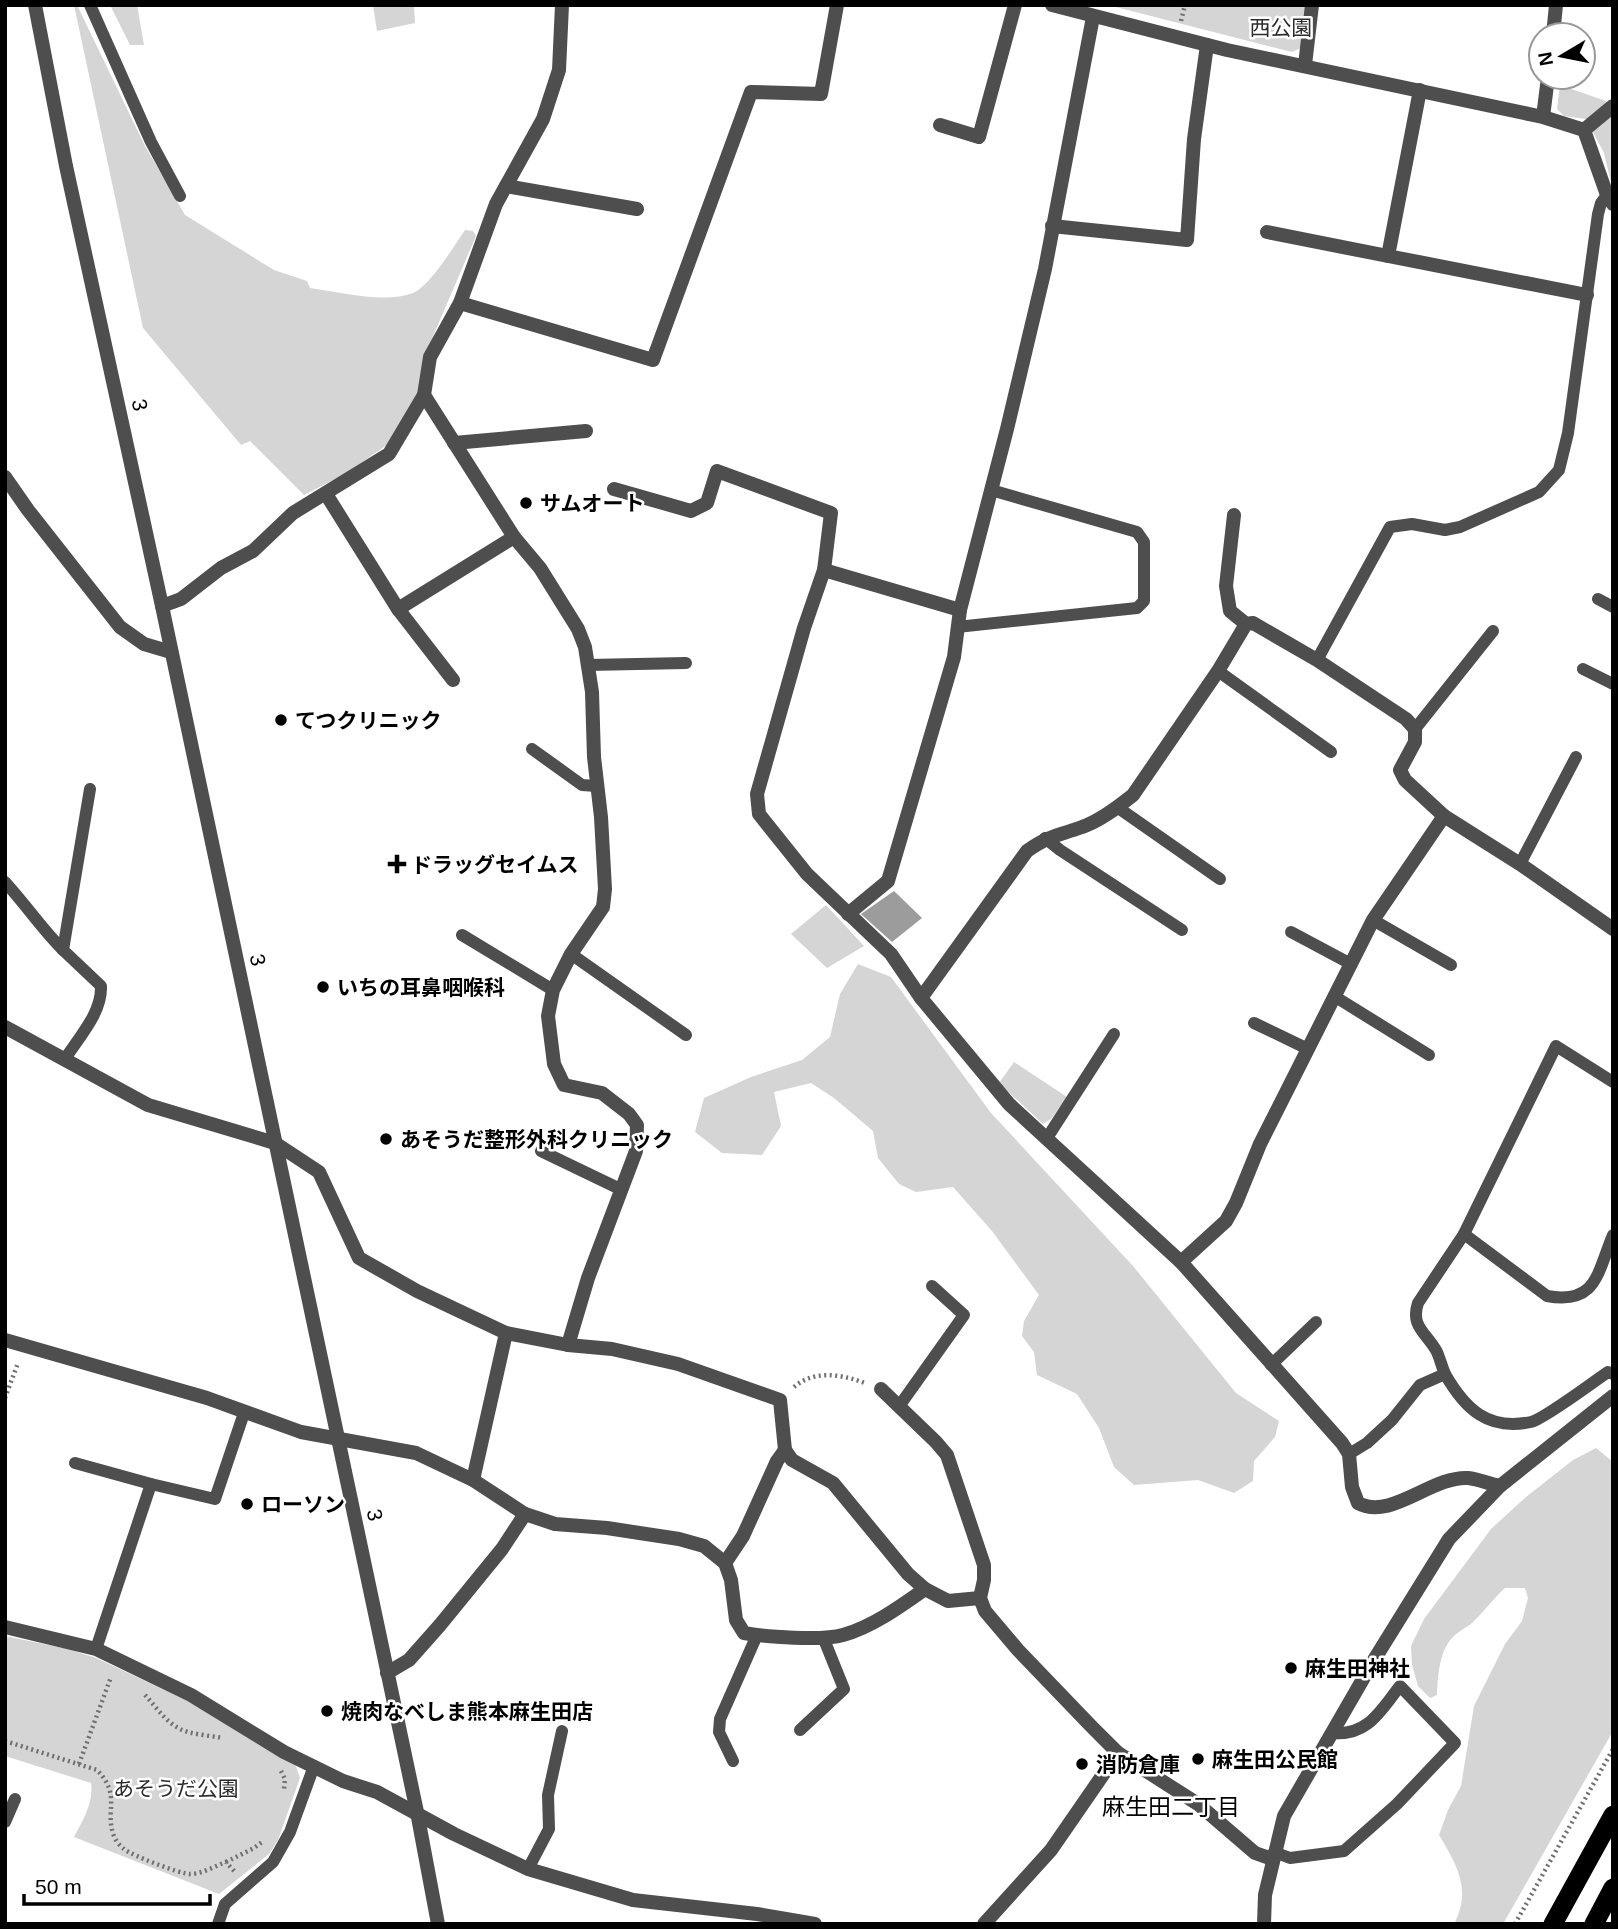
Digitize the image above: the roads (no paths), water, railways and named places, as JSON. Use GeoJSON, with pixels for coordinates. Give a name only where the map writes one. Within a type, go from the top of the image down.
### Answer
{"type":"FeatureCollection","features":[{"type":"Feature","properties":{"kind":"highway"},"geometry":{"type":"LineString","coordinates":[[1553,1924],[1613,1815]]}},
{"type":"Feature","properties":{"kind":"highway"},"geometry":{"type":"LineString","coordinates":[[1594,1924],[1613,1888]]}},
{"type":"Feature","properties":{"kind":"street","name":"3"},"geometry":{"type":"LineString","coordinates":[[35,5],[66,166],[172,652],[417,1812],[438,1924]]}},
{"type":"Feature","properties":{"kind":"street"},"geometry":{"type":"LineString","coordinates":[[162,606],[181,599],[221,568],[253,551],[293,513],[389,454],[424,395],[430,357],[460,303],[496,204],[543,119],[559,70],[562,5]]}},
{"type":"Feature","properties":{"kind":"street"},"geometry":{"type":"LineString","coordinates":[[460,303],[653,360],[751,92],[821,94],[837,5]]}},
{"type":"Feature","properties":{"kind":"street"},"geometry":{"type":"LineString","coordinates":[[940,125],[979,137],[1015,5]]}},
{"type":"Feature","properties":{"kind":"street"},"geometry":{"type":"LineString","coordinates":[[1052,5],[1207,45],[1543,117],[1584,130]]}},
{"type":"Feature","properties":{"kind":"street"},"geometry":{"type":"LineString","coordinates":[[1305,65],[1312,5]]}},
{"type":"Feature","properties":{"kind":"street"},"geometry":{"type":"LineString","coordinates":[[848,915],[888,881],[954,657],[960,610],[1045,269],[1093,17]]}},
{"type":"Feature","properties":{"kind":"street"},"geometry":{"type":"LineString","coordinates":[[1052,226],[1187,240],[1194,139],[1207,45]]}},
{"type":"Feature","properties":{"kind":"street"},"geometry":{"type":"LineString","coordinates":[[1388,256],[1420,90]]}},
{"type":"Feature","properties":{"kind":"street"},"geometry":{"type":"LineString","coordinates":[[1543,117],[1546,91]]}},
{"type":"Feature","properties":{"kind":"street"},"geometry":{"type":"LineString","coordinates":[[1584,130],[1613,106]]}},
{"type":"Feature","properties":{"kind":"street"},"geometry":{"type":"LineString","coordinates":[[1584,130],[1610,200]]}},
{"type":"Feature","properties":{"kind":"street"},"geometry":{"type":"LineString","coordinates":[[506,186],[637,209]]}},
{"type":"Feature","properties":{"kind":"street"},"geometry":{"type":"LineString","coordinates":[[1267,233],[1587,295]]}},
{"type":"Feature","properties":{"kind":"street"},"geometry":{"type":"LineString","coordinates":[[424,395],[514,537],[540,568],[578,629],[588,665],[595,727],[596,786],[601,817],[603,906],[570,954],[553,990],[548,1016],[554,1064],[564,1085],[602,1093],[629,1114],[637,1125],[636,1151],[587,1278],[568,1345]]}},
{"type":"Feature","properties":{"kind":"street"},"geometry":{"type":"LineString","coordinates":[[454,443],[586,431]]}},
{"type":"Feature","properties":{"kind":"street"},"geometry":{"type":"LineString","coordinates":[[614,489],[691,511],[708,503],[716,471],[831,513],[824,570],[804,628],[757,794],[760,814],[807,874],[891,954],[921,998],[1009,1104],[1181,1262],[1342,1443],[1349,1454],[1352,1487],[1358,1503],[1369,1509],[1385,1507],[1433,1486],[1467,1478],[1500,1486]]}},
{"type":"Feature","properties":{"kind":"street"},"geometry":{"type":"LineString","coordinates":[[5,477],[27,510],[120,626],[144,644],[172,652]]}},
{"type":"Feature","properties":{"kind":"street"},"geometry":{"type":"LineString","coordinates":[[326,494],[398,609],[453,680]]}},
{"type":"Feature","properties":{"kind":"street"},"geometry":{"type":"LineString","coordinates":[[1234,515],[1226,586],[1230,611],[1246,624],[1252,623],[1317,660],[1406,719],[1415,729],[1415,742],[1400,770],[1405,780],[1444,816],[1611,923]]}},
{"type":"Feature","properties":{"kind":"street"},"geometry":{"type":"LineString","coordinates":[[398,609],[514,537]]}},
{"type":"Feature","properties":{"kind":"street"},"geometry":{"type":"LineString","coordinates":[[824,570],[960,610]]}},
{"type":"Feature","properties":{"kind":"street"},"geometry":{"type":"LineString","coordinates":[[921,998],[1027,851],[1045,838],[1083,827],[1133,795],[1218,671],[1246,624]]}},
{"type":"Feature","properties":{"kind":"street"},"geometry":{"type":"LineString","coordinates":[[1181,1262],[1226,1221],[1237,1203],[1260,1144],[1373,920],[1444,816]]}},
{"type":"Feature","properties":{"kind":"street"},"geometry":{"type":"LineString","coordinates":[[5,1027],[148,1105],[275,1143],[318,1172],[359,1258],[417,1291],[506,1333],[568,1345],[612,1349],[678,1364],[780,1400],[785,1450],[792,1460],[833,1483],[908,1574],[925,1589],[948,1601],[980,1598]]}},
{"type":"Feature","properties":{"kind":"street"},"geometry":{"type":"LineString","coordinates":[[473,1480],[506,1333]]}},
{"type":"Feature","properties":{"kind":"street"},"geometry":{"type":"LineString","coordinates":[[5,1340],[207,1398],[302,1432],[416,1453],[473,1480],[525,1514],[555,1524],[607,1528],[679,1539],[704,1546],[724,1563],[731,1580],[736,1620],[744,1633],[757,1636],[844,1635],[878,1619],[925,1589]]}},
{"type":"Feature","properties":{"kind":"street"},"geometry":{"type":"LineString","coordinates":[[881,1389],[900,1405],[947,1455],[984,1565],[980,1598],[985,1611],[1018,1650],[1118,1753],[1198,1804],[1255,1853],[1273,1855]]}},
{"type":"Feature","properties":{"kind":"street"},"geometry":{"type":"LineString","coordinates":[[1264,1924],[1265,1895],[1284,1816],[1449,1539],[1500,1486],[1613,1396]]}},
{"type":"Feature","properties":{"kind":"street"},"geometry":{"type":"LineString","coordinates":[[724,1563],[743,1536],[777,1461],[785,1450]]}},
{"type":"Feature","properties":{"kind":"street"},"geometry":{"type":"LineString","coordinates":[[387,1673],[409,1660],[440,1625],[502,1549],[525,1514]]}},
{"type":"Feature","properties":{"kind":"street"},"geometry":{"type":"LineString","coordinates":[[5,1627],[96,1649],[191,1696],[284,1752],[343,1781],[377,1792],[528,1870],[633,1900],[757,1914],[815,1924]]}},
{"type":"Feature","properties":{"kind":"street"},"geometry":{"type":"LineString","coordinates":[[984,1924],[1051,1850],[1118,1753]]}},
{"type":"Feature","properties":{"kind":"lane"},"geometry":{"type":"LineString","coordinates":[[90,5],[151,142],[180,196]]}},
{"type":"Feature","properties":{"kind":"lane"},"geometry":{"type":"LineString","coordinates":[[1317,660],[1390,527],[1412,524],[1445,530],[1460,527],[1539,492],[1559,470],[1565,452],[1598,214],[1601,203],[1610,200]]}},
{"type":"Feature","properties":{"kind":"lane"},"geometry":{"type":"LineString","coordinates":[[957,627],[1137,608],[1144,601],[1144,542],[1137,533],[991,490]]}},
{"type":"Feature","properties":{"kind":"lane"},"geometry":{"type":"LineString","coordinates":[[1598,599],[1613,607]]}},
{"type":"Feature","properties":{"kind":"lane"},"geometry":{"type":"LineString","coordinates":[[1415,729],[1493,631]]}},
{"type":"Feature","properties":{"kind":"lane"},"geometry":{"type":"LineString","coordinates":[[588,665],[686,663]]}},
{"type":"Feature","properties":{"kind":"lane"},"geometry":{"type":"LineString","coordinates":[[1583,669],[1613,684]]}},
{"type":"Feature","properties":{"kind":"lane"},"geometry":{"type":"LineString","coordinates":[[1218,671],[1331,751]]}},
{"type":"Feature","properties":{"kind":"lane"},"geometry":{"type":"LineString","coordinates":[[532,749],[582,785],[596,786]]}},
{"type":"Feature","properties":{"kind":"lane"},"geometry":{"type":"LineString","coordinates":[[1520,864],[1576,757]]}},
{"type":"Feature","properties":{"kind":"lane"},"geometry":{"type":"LineString","coordinates":[[63,950],[90,789]]}},
{"type":"Feature","properties":{"kind":"lane"},"geometry":{"type":"LineString","coordinates":[[1117,807],[1220,878]]}},
{"type":"Feature","properties":{"kind":"lane"},"geometry":{"type":"LineString","coordinates":[[1045,838],[1059,850],[1182,930]]}},
{"type":"Feature","properties":{"kind":"lane"},"geometry":{"type":"LineString","coordinates":[[5,882],[35,915],[42,929],[102,986],[99,1007],[65,1059]]}},
{"type":"Feature","properties":{"kind":"lane"},"geometry":{"type":"LineString","coordinates":[[1373,920],[1451,965]]}},
{"type":"Feature","properties":{"kind":"lane"},"geometry":{"type":"LineString","coordinates":[[1291,932],[1352,964]]}},
{"type":"Feature","properties":{"kind":"lane"},"geometry":{"type":"LineString","coordinates":[[461,935],[553,990]]}},
{"type":"Feature","properties":{"kind":"lane"},"geometry":{"type":"LineString","coordinates":[[570,954],[686,1035]]}},
{"type":"Feature","properties":{"kind":"lane"},"geometry":{"type":"LineString","coordinates":[[1334,996],[1429,1055]]}},
{"type":"Feature","properties":{"kind":"lane"},"geometry":{"type":"LineString","coordinates":[[1254,1023],[1308,1049]]}},
{"type":"Feature","properties":{"kind":"lane"},"geometry":{"type":"LineString","coordinates":[[1047,1138],[1114,1034]]}},
{"type":"Feature","properties":{"kind":"lane"},"geometry":{"type":"LineString","coordinates":[[1613,1082],[1556,1046],[1464,1234],[1418,1303],[1414,1314],[1416,1323],[1437,1352],[1455,1393],[1477,1413],[1495,1424],[1533,1422],[1608,1372],[1613,1374]]}},
{"type":"Feature","properties":{"kind":"lane"},"geometry":{"type":"LineString","coordinates":[[541,1151],[620,1189]]}},
{"type":"Feature","properties":{"kind":"lane"},"geometry":{"type":"LineString","coordinates":[[1464,1234],[1547,1296],[1562,1298],[1575,1298],[1586,1292],[1613,1235]]}},
{"type":"Feature","properties":{"kind":"lane"},"geometry":{"type":"LineString","coordinates":[[900,1405],[964,1315],[932,1286]]}},
{"type":"Feature","properties":{"kind":"lane"},"geometry":{"type":"LineString","coordinates":[[1271,1365],[1316,1322]]}},
{"type":"Feature","properties":{"kind":"lane"},"geometry":{"type":"LineString","coordinates":[[1349,1454],[1367,1443],[1392,1420],[1420,1385],[1445,1374]]}},
{"type":"Feature","properties":{"kind":"lane"},"geometry":{"type":"LineString","coordinates":[[75,1463],[215,1499],[244,1413]]}},
{"type":"Feature","properties":{"kind":"lane"},"geometry":{"type":"LineString","coordinates":[[96,1649],[151,1484]]}},
{"type":"Feature","properties":{"kind":"lane"},"geometry":{"type":"LineString","coordinates":[[733,1761],[719,1732],[720,1719],[757,1636]]}},
{"type":"Feature","properties":{"kind":"lane"},"geometry":{"type":"LineString","coordinates":[[800,1730],[844,1689],[823,1637]]}},
{"type":"Feature","properties":{"kind":"lane"},"geometry":{"type":"LineString","coordinates":[[1273,1855],[1290,1858],[1344,1852],[1397,1804],[1455,1744],[1400,1686],[1372,1723],[1346,1734],[1333,1733]]}},
{"type":"Feature","properties":{"kind":"lane"},"geometry":{"type":"LineString","coordinates":[[528,1870],[549,1829],[548,1795],[562,1731]]}},
{"type":"Feature","properties":{"kind":"lane"},"geometry":{"type":"LineString","coordinates":[[218,1924],[225,1904],[274,1862],[290,1832],[314,1766]]}},
{"type":"Feature","properties":{"kind":"lane"},"geometry":{"type":"LineString","coordinates":[[5,1822],[15,1799]]}},
{"type":"Feature","properties":{"kind":"place","name":"サムオート"},"geometry":{"type":"Point","coordinates":[526,503]}},
{"type":"Feature","properties":{"kind":"place","name":"てつクリニック"},"geometry":{"type":"Point","coordinates":[281,720]}},
{"type":"Feature","properties":{"kind":"place","name":"ドラッグセイムス"},"geometry":{"type":"Point","coordinates":[397,864]}},
{"type":"Feature","properties":{"kind":"place","name":"いちの耳鼻咽喉科"},"geometry":{"type":"Point","coordinates":[323,987]}},
{"type":"Feature","properties":{"kind":"place","name":"あそうだ整形外科クリニック"},"geometry":{"type":"Point","coordinates":[386,1139]}},
{"type":"Feature","properties":{"kind":"place","name":"ローソン"},"geometry":{"type":"Point","coordinates":[247,1504]}},
{"type":"Feature","properties":{"kind":"place","name":"麻生田神社"},"geometry":{"type":"Point","coordinates":[1291,1668]}},
{"type":"Feature","properties":{"kind":"place","name":"焼肉なべしま熊本麻生田店"},"geometry":{"type":"Point","coordinates":[327,1711]}},
{"type":"Feature","properties":{"kind":"place","name":"麻生田公民館"},"geometry":{"type":"Point","coordinates":[1198,1759]}},
{"type":"Feature","properties":{"kind":"place","name":"消防倉庫"},"geometry":{"type":"Point","coordinates":[1082,1764]}},
{"type":"Feature","properties":{"kind":"district","name":"麻生田二丁目"},"geometry":{"type":"Point","coordinates":[1171,1807]}},
{"type":"Feature","properties":{"kind":"park label","name":"西公園"},"geometry":{"type":"Point","coordinates":[1281,27]}},
{"type":"Feature","properties":{"kind":"park label","name":"あそうだ公園"},"geometry":{"type":"Point","coordinates":[176,1788]}}]}
